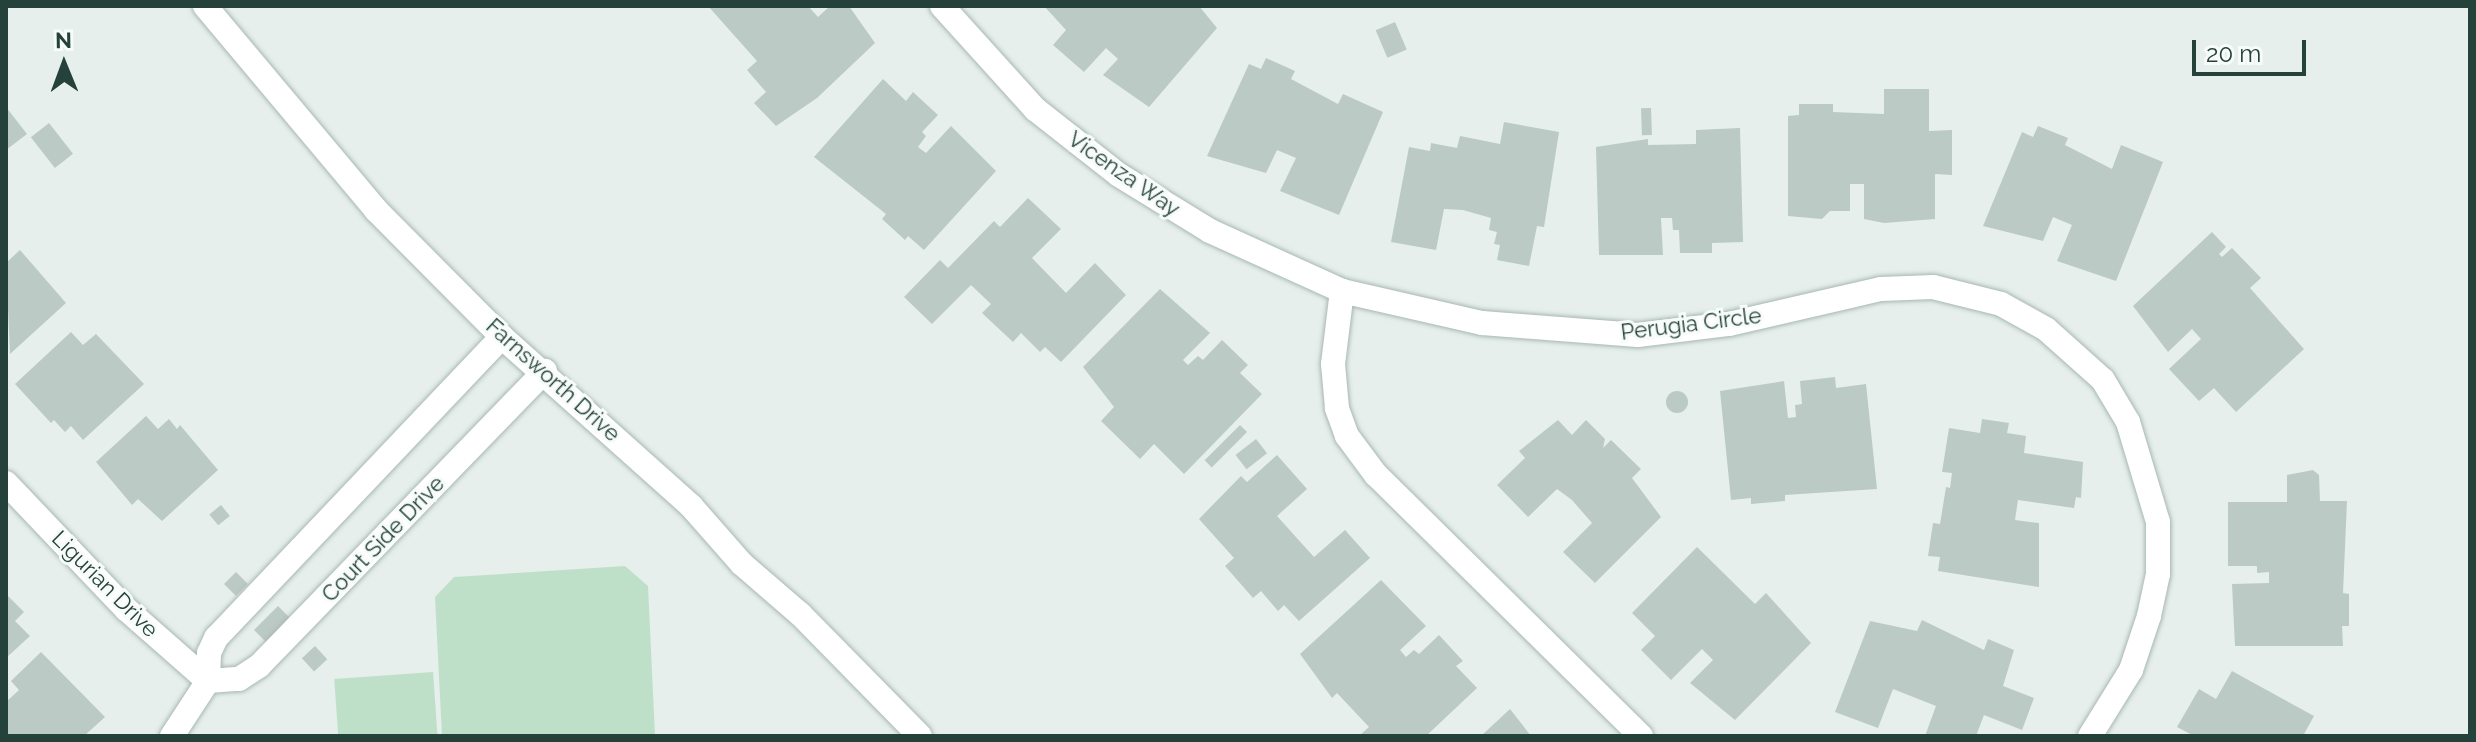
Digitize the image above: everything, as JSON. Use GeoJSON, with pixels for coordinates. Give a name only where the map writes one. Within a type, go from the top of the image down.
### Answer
{"type":"FeatureCollection","features":[{"type":"Feature","properties":{"kind":"street","name":"Farnsworth Drive"},"geometry":{"type":"LineString","coordinates":[[205,6],[376,210],[502,337],[545,371],[691,506],[742,564],[800,614],[920,736]]}},
{"type":"Feature","properties":{"kind":"street","name":"Vicenza Way"},"geometry":{"type":"LineString","coordinates":[[942,6],[1035,109],[1119,175],[1210,231],[1342,291]]}},
{"type":"Feature","properties":{"kind":"street","name":"Perugia Circle"},"geometry":{"type":"LineString","coordinates":[[1342,291],[1471,322],[1638,335],[1729,324],[1881,289],[1933,287],[2001,304],[2046,329],[2103,380],[2128,422],[2158,522],[2158,574],[2146,626],[2131,670],[2090,736]]}},
{"type":"Feature","properties":{"kind":"street"},"geometry":{"type":"LineString","coordinates":[[1342,291],[1333,364],[1337,408],[1347,436],[1376,475],[1641,736]]}},
{"type":"Feature","properties":{"kind":"street"},"geometry":{"type":"LineString","coordinates":[[172,736],[208,681],[209,653],[216,638],[502,337]]}},
{"type":"Feature","properties":{"kind":"street","name":"Court Side Drive"},"geometry":{"type":"LineString","coordinates":[[208,681],[239,679],[259,666],[545,371]]}},
{"type":"Feature","properties":{"kind":"street","name":"Ligurian Drive"},"geometry":{"type":"LineString","coordinates":[[6,483],[126,609],[208,681]]}},
{"type":"Feature","properties":{"kind":"green space"},"geometry":{"type":"Polygon","coordinates":[[[625,566],[648,586],[655,736],[442,736],[435,597],[454,577],[625,566]]]}},
{"type":"Feature","properties":{"kind":"green space"},"geometry":{"type":"Polygon","coordinates":[[[433,672],[437,736],[338,736],[334,679],[433,672]]]}},
{"type":"Feature","properties":{"kind":"building"},"geometry":{"type":"Polygon","coordinates":[[[708,6],[808,6],[818,17],[830,6],[849,6],[875,43],[817,98],[776,126],[754,103],[766,92],[747,70],[757,61],[708,6]]]}},
{"type":"Feature","properties":{"kind":"building"},"geometry":{"type":"Polygon","coordinates":[[[1044,6],[1199,6],[1217,28],[1149,107],[1103,75],[1118,59],[1106,48],[1084,72],[1053,45],[1066,30],[1044,6]]]}},
{"type":"Feature","properties":{"kind":"building"},"geometry":{"type":"Polygon","coordinates":[[[1395,22],[1407,50],[1387,58],[1376,30],[1395,22]]]}},
{"type":"Feature","properties":{"kind":"building"},"geometry":{"type":"Polygon","coordinates":[[[1266,58],[1295,71],[1291,79],[1338,104],[1343,94],[1383,112],[1339,215],[1280,191],[1296,158],[1277,150],[1266,173],[1207,156],[1249,64],[1261,69],[1266,58]]]}},
{"type":"Feature","properties":{"kind":"building"},"geometry":{"type":"Polygon","coordinates":[[[883,79],[906,101],[913,92],[938,115],[922,132],[926,136],[918,147],[926,153],[951,126],[996,171],[924,250],[908,236],[905,240],[882,219],[886,214],[814,157],[883,79]]]}},
{"type":"Feature","properties":{"kind":"building"},"geometry":{"type":"Polygon","coordinates":[[[1884,89],[1929,89],[1929,131],[1952,130],[1952,175],[1935,174],[1935,219],[1884,223],[1864,219],[1864,184],[1850,184],[1850,211],[1830,211],[1822,219],[1788,216],[1788,116],[1799,115],[1799,104],[1833,104],[1833,112],[1884,114],[1884,89]]]}},
{"type":"Feature","properties":{"kind":"building"},"geometry":{"type":"Polygon","coordinates":[[[6,107],[27,134],[6,150],[6,107]]]}},
{"type":"Feature","properties":{"kind":"building"},"geometry":{"type":"Polygon","coordinates":[[[1641,108],[1651,108],[1652,135],[1642,135],[1641,108]]]}},
{"type":"Feature","properties":{"kind":"building"},"geometry":{"type":"Polygon","coordinates":[[[1504,122],[1559,132],[1544,227],[1537,226],[1529,266],[1497,260],[1500,245],[1494,244],[1497,232],[1489,230],[1491,218],[1463,210],[1444,209],[1436,250],[1391,242],[1409,147],[1430,151],[1431,143],[1457,148],[1460,136],[1500,144],[1504,122]]]}},
{"type":"Feature","properties":{"kind":"building"},"geometry":{"type":"Polygon","coordinates":[[[49,123],[73,154],[55,168],[31,137],[49,123]]]}},
{"type":"Feature","properties":{"kind":"building"},"geometry":{"type":"Polygon","coordinates":[[[2038,126],[2068,138],[2065,145],[2112,169],[2121,145],[2163,162],[2116,281],[2057,261],[2072,225],[2053,217],[2043,241],[1983,226],[2022,132],[2033,137],[2038,126]]]}},
{"type":"Feature","properties":{"kind":"building"},"geometry":{"type":"Polygon","coordinates":[[[1740,128],[1743,242],[1712,243],[1712,253],[1680,253],[1679,230],[1673,230],[1672,218],[1661,218],[1663,255],[1599,255],[1596,147],[1648,139],[1648,145],[1696,144],[1696,130],[1740,128]]]}},
{"type":"Feature","properties":{"kind":"building"},"geometry":{"type":"Polygon","coordinates":[[[1028,198],[1061,229],[1032,258],[1066,293],[1095,263],[1126,295],[1061,362],[1045,347],[1040,352],[1021,333],[1013,342],[982,313],[991,304],[971,285],[932,324],[904,297],[940,260],[948,268],[994,221],[1000,227],[1028,198]]]}},
{"type":"Feature","properties":{"kind":"building"},"geometry":{"type":"Polygon","coordinates":[[[2212,232],[2226,247],[2219,254],[2222,257],[2232,248],[2261,278],[2250,288],[2304,349],[2236,412],[2214,388],[2199,401],[2169,369],[2201,339],[2192,329],[2168,352],[2133,306],[2212,232]]]}},
{"type":"Feature","properties":{"kind":"building"},"geometry":{"type":"Polygon","coordinates":[[[20,250],[66,303],[10,354],[6,263],[20,250]]]}},
{"type":"Feature","properties":{"kind":"building"},"geometry":{"type":"Polygon","coordinates":[[[1160,289],[1210,333],[1183,360],[1188,365],[1198,356],[1203,360],[1222,340],[1248,365],[1240,373],[1262,394],[1184,474],[1154,444],[1140,459],[1101,421],[1114,407],[1083,367],[1160,289]]]}},
{"type":"Feature","properties":{"kind":"building"},"geometry":{"type":"Polygon","coordinates":[[[71,332],[83,345],[96,334],[144,384],[83,440],[71,426],[65,432],[54,420],[51,423],[15,384],[71,332]]]}},
{"type":"Feature","properties":{"kind":"building"},"geometry":{"type":"Polygon","coordinates":[[[1835,377],[1836,388],[1866,384],[1877,489],[1785,495],[1785,501],[1751,504],[1751,498],[1731,500],[1720,391],[1784,381],[1788,418],[1796,417],[1795,405],[1802,404],[1800,381],[1835,377]]]}},
{"type":"Feature","properties":{"kind":"building"},"geometry":{"type":"Polygon","coordinates":[[[1677,391],[1685,394],[1688,402],[1685,410],[1677,413],[1669,410],[1666,402],[1669,394],[1677,391]]]}},
{"type":"Feature","properties":{"kind":"building"},"geometry":{"type":"Polygon","coordinates":[[[146,416],[158,429],[169,419],[177,429],[180,425],[218,470],[162,521],[138,499],[132,505],[96,462],[146,416]]]}},
{"type":"Feature","properties":{"kind":"building"},"geometry":{"type":"Polygon","coordinates":[[[1982,419],[2009,423],[2007,433],[2026,436],[2024,453],[2083,462],[2081,498],[2076,497],[2074,508],[2018,500],[2015,520],[2039,523],[2039,587],[1938,571],[1940,557],[1928,556],[1933,523],[1940,524],[1946,487],[1950,488],[1952,473],[1942,472],[1949,428],[1980,433],[1982,419]]]}},
{"type":"Feature","properties":{"kind":"building"},"geometry":{"type":"Polygon","coordinates":[[[1558,420],[1572,435],[1586,420],[1605,439],[1603,448],[1611,440],[1641,469],[1632,478],[1661,517],[1595,583],[1563,552],[1592,523],[1572,500],[1557,489],[1528,517],[1497,485],[1525,458],[1519,451],[1558,420]]]}},
{"type":"Feature","properties":{"kind":"building"},"geometry":{"type":"Polygon","coordinates":[[[1240,425],[1247,432],[1212,467],[1205,460],[1240,425]]]}},
{"type":"Feature","properties":{"kind":"building"},"geometry":{"type":"Polygon","coordinates":[[[1256,439],[1267,453],[1247,469],[1236,455],[1256,439]]]}},
{"type":"Feature","properties":{"kind":"building"},"geometry":{"type":"Polygon","coordinates":[[[1277,455],[1307,489],[1277,516],[1314,557],[1345,530],[1370,558],[1299,621],[1284,605],[1278,611],[1261,591],[1253,598],[1225,566],[1234,558],[1199,519],[1241,476],[1247,482],[1277,455]]]}},
{"type":"Feature","properties":{"kind":"building"},"geometry":{"type":"Polygon","coordinates":[[[2313,470],[2319,475],[2320,501],[2347,501],[2343,593],[2349,594],[2349,626],[2342,626],[2343,646],[2235,646],[2232,584],[2269,583],[2269,572],[2257,573],[2257,566],[2228,566],[2228,502],[2287,502],[2287,475],[2313,470]]]}},
{"type":"Feature","properties":{"kind":"building"},"geometry":{"type":"Polygon","coordinates":[[[221,505],[230,516],[218,525],[209,514],[221,505]]]}},
{"type":"Feature","properties":{"kind":"building"},"geometry":{"type":"Polygon","coordinates":[[[1697,547],[1755,604],[1766,593],[1811,643],[1735,720],[1690,683],[1713,660],[1702,649],[1671,680],[1641,650],[1655,636],[1632,613],[1697,547]]]}},
{"type":"Feature","properties":{"kind":"building"},"geometry":{"type":"Polygon","coordinates":[[[236,572],[248,584],[236,596],[224,584],[236,572]]]}},
{"type":"Feature","properties":{"kind":"building"},"geometry":{"type":"Polygon","coordinates":[[[1381,580],[1426,626],[1400,650],[1406,657],[1414,650],[1419,654],[1439,635],[1463,661],[1456,666],[1477,688],[1426,736],[1359,736],[1369,727],[1337,693],[1332,698],[1300,654],[1381,580]]]}},
{"type":"Feature","properties":{"kind":"building"},"geometry":{"type":"Polygon","coordinates":[[[6,594],[24,612],[15,621],[30,636],[6,658],[6,594]]]}},
{"type":"Feature","properties":{"kind":"building"},"geometry":{"type":"Polygon","coordinates":[[[278,606],[290,618],[266,642],[254,630],[278,606]]]}},
{"type":"Feature","properties":{"kind":"building"},"geometry":{"type":"Polygon","coordinates":[[[1922,620],[1984,650],[1988,639],[2014,650],[2003,686],[2034,698],[2022,730],[1984,715],[1976,736],[1925,736],[1936,706],[1893,689],[1878,728],[1835,712],[1870,621],[1917,631],[1922,620]]]}},
{"type":"Feature","properties":{"kind":"building"},"geometry":{"type":"Polygon","coordinates":[[[315,646],[327,659],[314,671],[302,658],[315,646]]]}},
{"type":"Feature","properties":{"kind":"building"},"geometry":{"type":"Polygon","coordinates":[[[41,652],[105,717],[84,736],[6,736],[6,702],[19,690],[11,681],[41,652]]]}},
{"type":"Feature","properties":{"kind":"building"},"geometry":{"type":"Polygon","coordinates":[[[2232,671],[2314,716],[2303,736],[2194,736],[2177,727],[2199,689],[2216,699],[2232,671]]]}},
{"type":"Feature","properties":{"kind":"building"},"geometry":{"type":"Polygon","coordinates":[[[1510,709],[1531,736],[1481,736],[1510,709]]]}}]}
